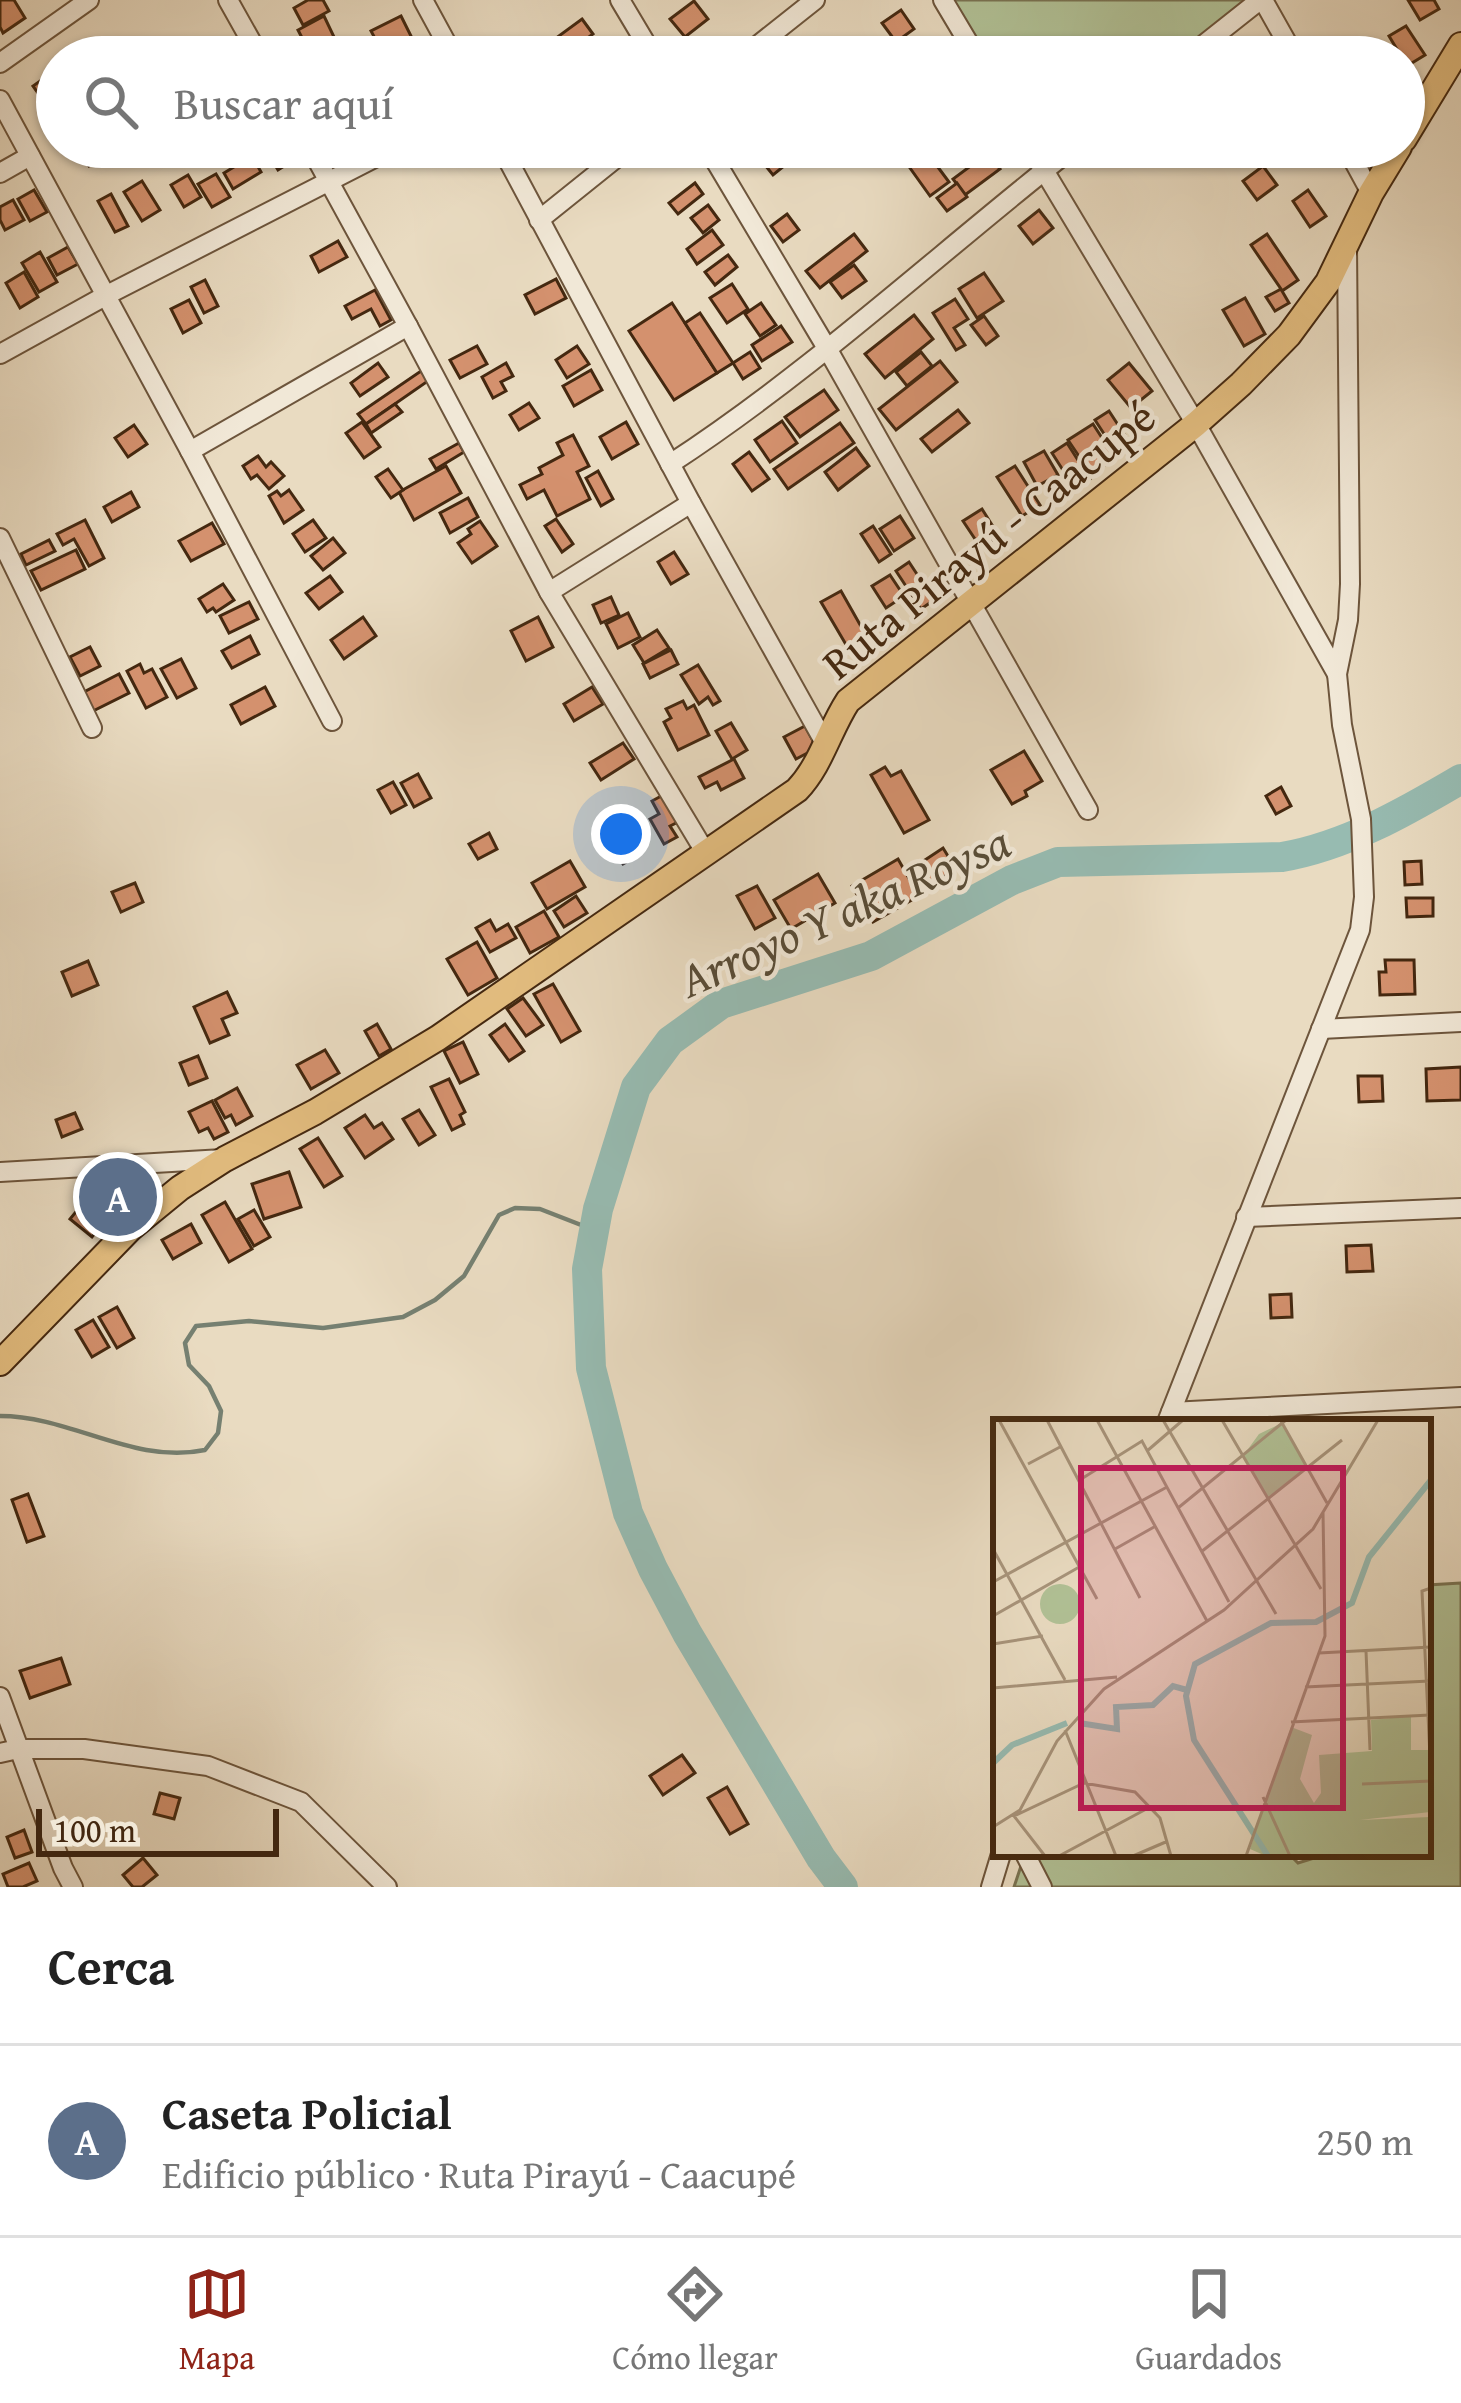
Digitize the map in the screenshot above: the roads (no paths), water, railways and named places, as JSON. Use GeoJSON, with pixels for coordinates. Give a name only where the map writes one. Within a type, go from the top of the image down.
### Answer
{"type":"FeatureCollection","features":[{"type":"Feature","properties":{"kind":"main road"},"geometry":{"type":"LineString","coordinates":[[1425,105],[1461,46]]}},
{"type":"Feature","properties":{"kind":"main road","name":"Ruta Pirayú - Caacupé"},"geometry":{"type":"LineString","coordinates":[[0,1364],[130,1229],[180,1187],[438,1038],[797,790],[811,776],[848,701],[1196,424],[1289,335],[1328,282],[1386,168]]}},
{"type":"Feature","properties":{"kind":"street"},"geometry":{"type":"LineString","coordinates":[[38,36],[89,0]]}},
{"type":"Feature","properties":{"kind":"street"},"geometry":{"type":"LineString","coordinates":[[228,0],[248,36]]}},
{"type":"Feature","properties":{"kind":"street"},"geometry":{"type":"LineString","coordinates":[[423,0],[443,36]]}},
{"type":"Feature","properties":{"kind":"street"},"geometry":{"type":"LineString","coordinates":[[620,0],[641,36]]}},
{"type":"Feature","properties":{"kind":"street"},"geometry":{"type":"LineString","coordinates":[[770,36],[815,0]]}},
{"type":"Feature","properties":{"kind":"street"},"geometry":{"type":"LineString","coordinates":[[943,0],[964,36]]}},
{"type":"Feature","properties":{"kind":"street"},"geometry":{"type":"LineString","coordinates":[[1215,36],[1262,0],[1283,36]]}},
{"type":"Feature","properties":{"kind":"street"},"geometry":{"type":"LineString","coordinates":[[0,63],[36,38]]}},
{"type":"Feature","properties":{"kind":"street"},"geometry":{"type":"LineString","coordinates":[[0,100],[36,167]]}},
{"type":"Feature","properties":{"kind":"street"},"geometry":{"type":"LineString","coordinates":[[0,173],[30,156]]}},
{"type":"Feature","properties":{"kind":"street"},"geometry":{"type":"LineString","coordinates":[[36,168],[332,721]]}},
{"type":"Feature","properties":{"kind":"street"},"geometry":{"type":"LineString","coordinates":[[322,168],[549,592],[707,855]]}},
{"type":"Feature","properties":{"kind":"street"},"geometry":{"type":"LineString","coordinates":[[0,354],[358,168]]}},
{"type":"Feature","properties":{"kind":"street"},"geometry":{"type":"LineString","coordinates":[[512,168],[825,743]]}},
{"type":"Feature","properties":{"kind":"street"},"geometry":{"type":"LineString","coordinates":[[539,220],[604,168]]}},
{"type":"Feature","properties":{"kind":"street"},"geometry":{"type":"LineString","coordinates":[[720,168],[1088,810]]}},
{"type":"Feature","properties":{"kind":"street"},"geometry":{"type":"LineString","coordinates":[[670,464],[828,350],[1047,168]]}},
{"type":"Feature","properties":{"kind":"street"},"geometry":{"type":"LineString","coordinates":[[1357,168],[1371,193]]}},
{"type":"Feature","properties":{"kind":"street"},"geometry":{"type":"LineString","coordinates":[[1044,170],[1196,424],[1337,674]]}},
{"type":"Feature","properties":{"kind":"street"},"geometry":{"type":"LineString","coordinates":[[1347,242],[1350,584],[1337,674],[1365,860],[1360,930],[1170,1417],[1461,1397]]}},
{"type":"Feature","properties":{"kind":"street"},"geometry":{"type":"LineString","coordinates":[[190,451],[408,326]]}},
{"type":"Feature","properties":{"kind":"street"},"geometry":{"type":"LineString","coordinates":[[549,592],[692,502]]}},
{"type":"Feature","properties":{"kind":"street"},"geometry":{"type":"LineString","coordinates":[[1,543],[92,728]]}},
{"type":"Feature","properties":{"kind":"street"},"geometry":{"type":"LineString","coordinates":[[1321,1029],[1461,1022]]}},
{"type":"Feature","properties":{"kind":"street"},"geometry":{"type":"LineString","coordinates":[[0,1172],[225,1159]]}},
{"type":"Feature","properties":{"kind":"street"},"geometry":{"type":"LineString","coordinates":[[1246,1217],[1461,1208]]}},
{"type":"Feature","properties":{"kind":"street"},"geometry":{"type":"LineString","coordinates":[[0,1696],[9,1751],[73,1887]]}},
{"type":"Feature","properties":{"kind":"street"},"geometry":{"type":"LineString","coordinates":[[9,1751],[84,1749],[163,1759],[208,1766],[267,1787],[301,1802],[385,1886]]}},
{"type":"Feature","properties":{"kind":"street"},"geometry":{"type":"LineString","coordinates":[[991,1887],[1000,1857]]}},
{"type":"Feature","properties":{"kind":"street"},"geometry":{"type":"LineString","coordinates":[[1027,1857],[1042,1887]]}},
{"type":"Feature","properties":{"kind":"waterway","name":"Arroyo Y aka Roysa"},"geometry":{"type":"LineString","coordinates":[[843,1887],[687,1633],[628,1513],[591,1368],[587,1269],[598,1209],[636,1087],[670,1041],[721,1004],[871,956],[1012,880],[1058,862],[1282,857],[1352,836],[1461,779]]}},
{"type":"Feature","properties":{"kind":"waterway"},"geometry":{"type":"LineString","coordinates":[[0,1416],[52,1423],[153,1451],[205,1450],[218,1433],[221,1411],[209,1386],[189,1365],[185,1343],[196,1326],[249,1321],[323,1328],[403,1317],[435,1300],[464,1276],[499,1215],[515,1208],[540,1209],[594,1230]]}},
{"type":"Feature","properties":{"kind":"place","name":"Caseta Policial"},"geometry":{"type":"Point","coordinates":[118,1197]}}]}
